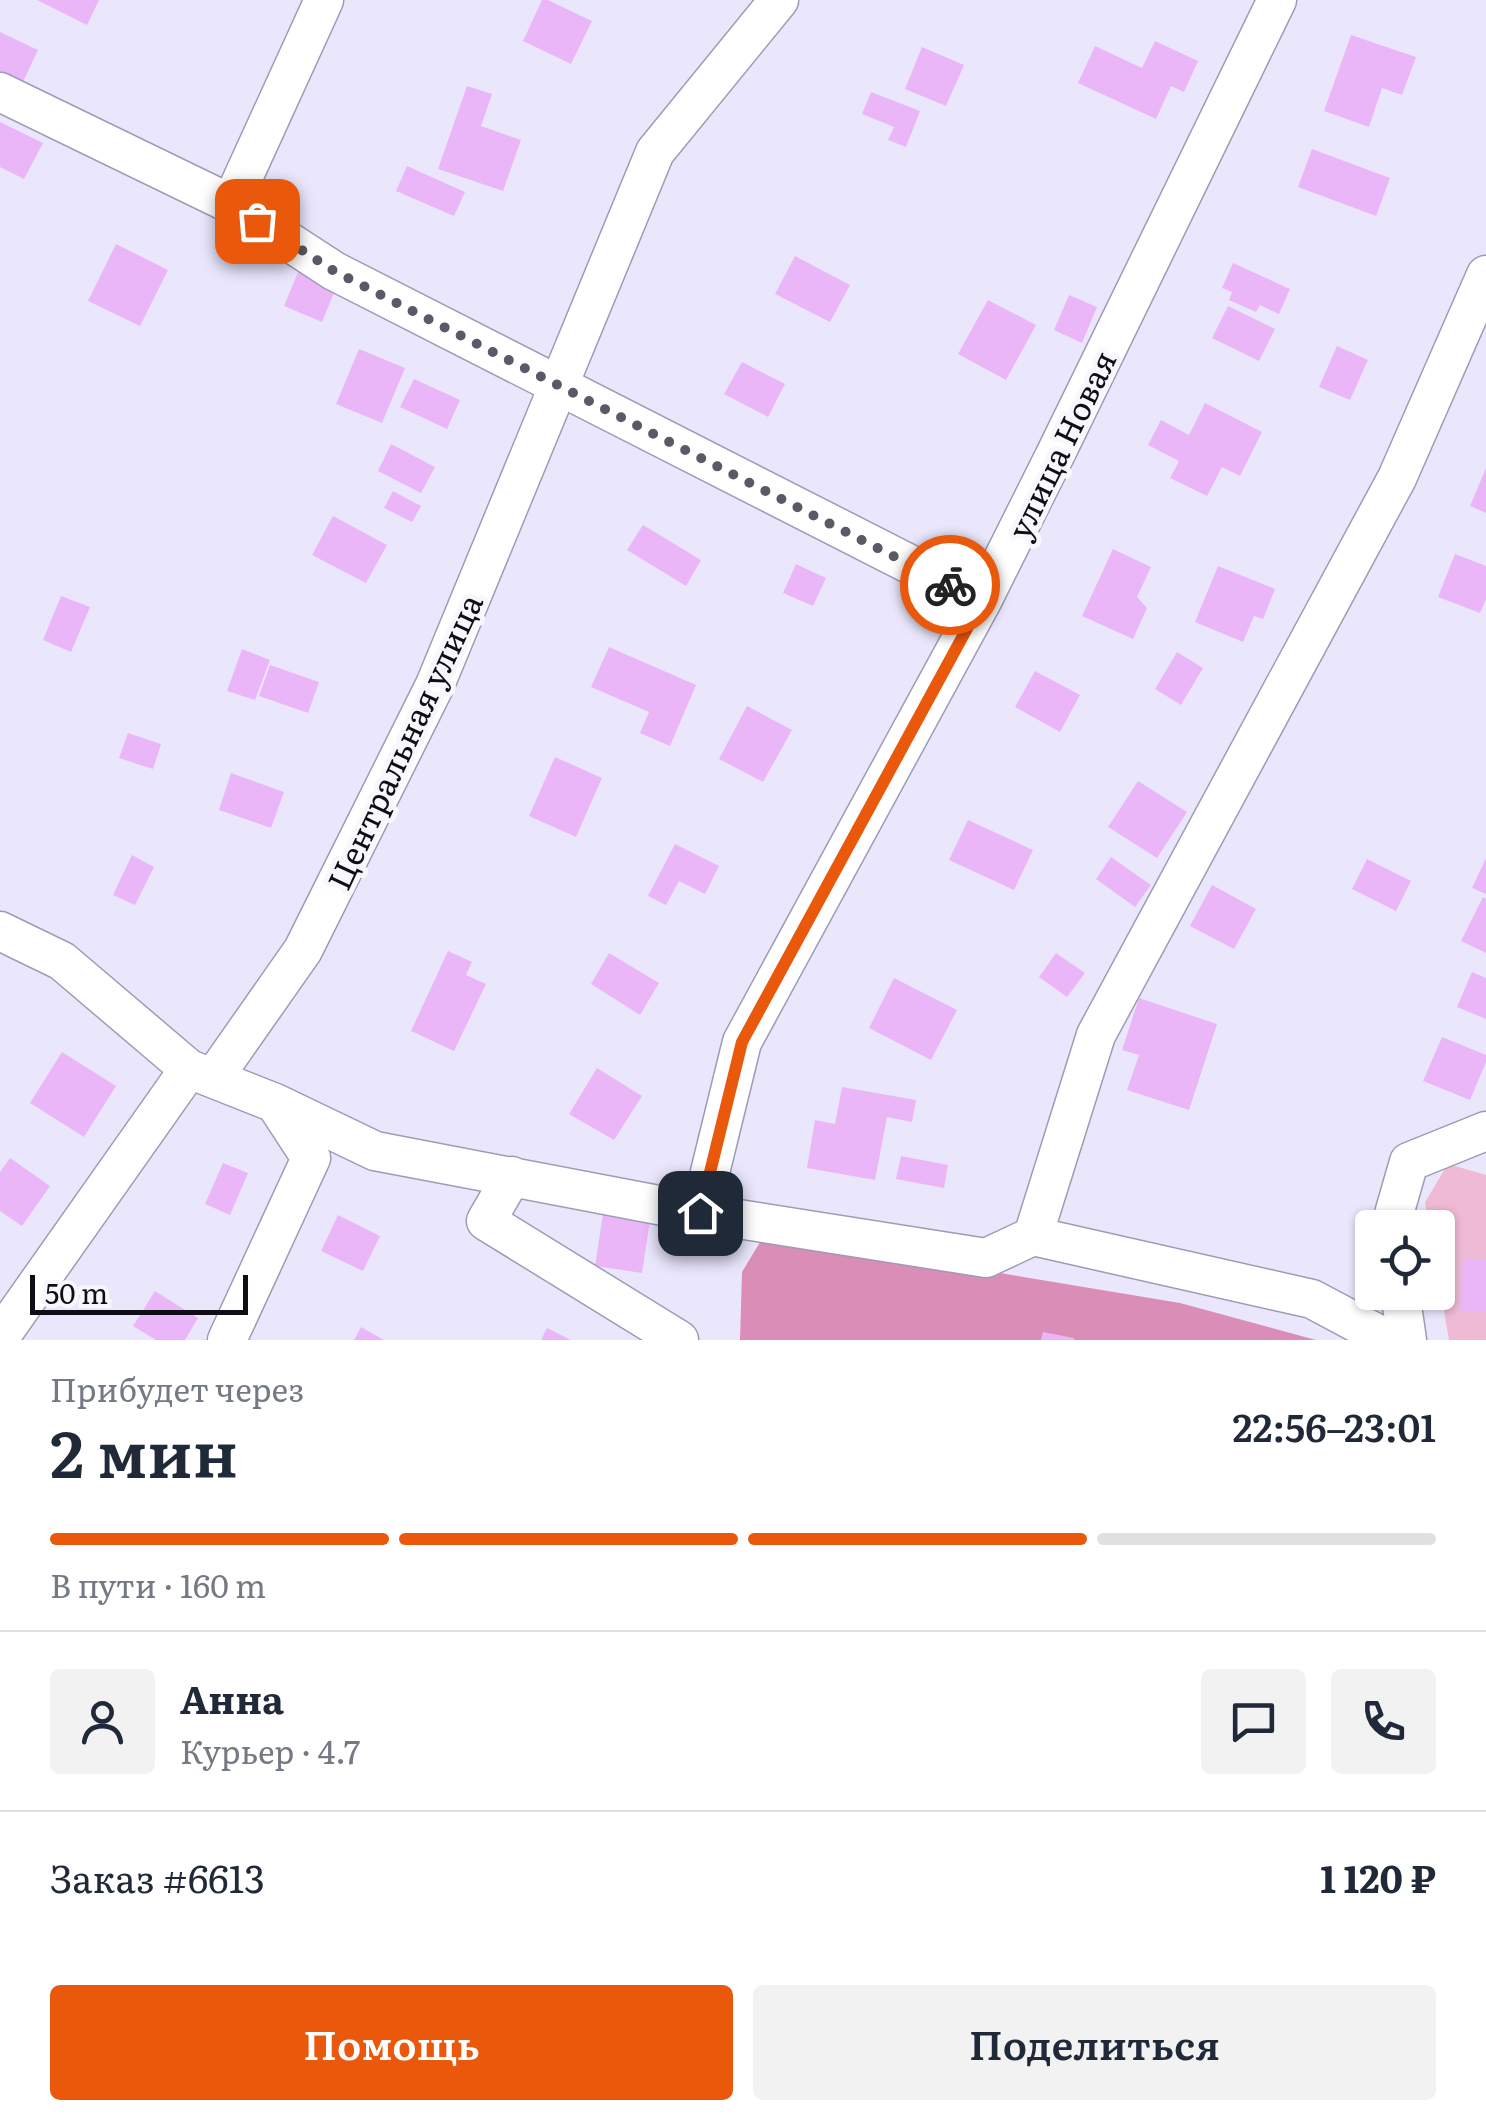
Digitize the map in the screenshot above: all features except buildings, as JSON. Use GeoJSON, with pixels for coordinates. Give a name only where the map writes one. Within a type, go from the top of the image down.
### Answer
{"type":"FeatureCollection","features":[{"type":"Feature","properties":{"kind":"street"},"geometry":{"type":"LineString","coordinates":[[231,204],[324,0]]}},
{"type":"Feature","properties":{"kind":"street","name":"Центральная улица"},"geometry":{"type":"LineString","coordinates":[[0,1337],[201,1073],[303,950],[435,685],[655,152],[778,0]]}},
{"type":"Feature","properties":{"kind":"street","name":"улица Новая"},"geometry":{"type":"LineString","coordinates":[[700,1213],[742,1042],[982,601],[1277,0]]}},
{"type":"Feature","properties":{"kind":"street"},"geometry":{"type":"LineString","coordinates":[[0,92],[231,204],[334,271],[982,601]]}},
{"type":"Feature","properties":{"kind":"street"},"geometry":{"type":"LineString","coordinates":[[1033,1236],[1096,1035],[1397,478],[1486,275]]}},
{"type":"Feature","properties":{"kind":"street"},"geometry":{"type":"LineString","coordinates":[[0,931],[62,961],[201,1073],[274,1102],[375,1151],[700,1213],[986,1258],[1033,1236],[1312,1300],[1390,1340]]}},
{"type":"Feature","properties":{"kind":"street"},"geometry":{"type":"LineString","coordinates":[[227,1340],[310,1158],[274,1102]]}},
{"type":"Feature","properties":{"kind":"street"},"geometry":{"type":"LineString","coordinates":[[1395,1210],[1409,1162],[1486,1131]]}},
{"type":"Feature","properties":{"kind":"street"},"geometry":{"type":"LineString","coordinates":[[512,1176],[486,1221],[678,1340]]}},
{"type":"Feature","properties":{"kind":"street"},"geometry":{"type":"LineString","coordinates":[[1403,1310],[1407,1340]]}},
{"type":"Feature","properties":{"kind":"shaded area"},"geometry":{"type":"Polygon","coordinates":[[[1448,1164],[1486,1175],[1486,1340],[1449,1340],[1444,1310],[1455,1310],[1455,1210],[1426,1210],[1425,1202],[1448,1164]]]}},
{"type":"Feature","properties":{"kind":"shaded area"},"geometry":{"type":"Polygon","coordinates":[[[765,1234],[1180,1303],[1316,1340],[740,1340],[742,1272],[765,1234]]]}},
{"type":"Feature","properties":{"kind":"way so far"},"geometry":{"type":"LineString","coordinates":[[257,221],[334,271],[950,585]]}},
{"type":"Feature","properties":{"kind":"route"},"geometry":{"type":"LineString","coordinates":[[700,1213],[742,1042],[982,601],[950,585]]}}]}
